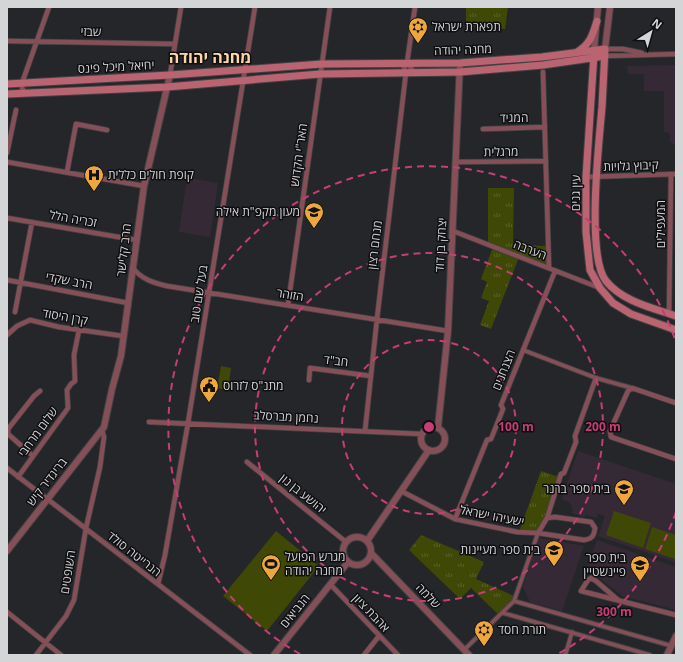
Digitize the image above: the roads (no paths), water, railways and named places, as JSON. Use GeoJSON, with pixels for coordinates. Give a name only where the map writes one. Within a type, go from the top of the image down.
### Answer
{"type":"FeatureCollection","features":[{"type":"Feature","properties":{"kind":"main road"},"geometry":{"type":"LineString","coordinates":[[576,53],[587,44],[597,21]]}},
{"type":"Feature","properties":{"kind":"main road","name":"מחנה יהודה"},"geometry":{"type":"LineString","coordinates":[[322,64],[460,63],[576,53],[594,54]]}},
{"type":"Feature","properties":{"kind":"main road"},"geometry":{"type":"LineString","coordinates":[[594,54],[605,53]]}},
{"type":"Feature","properties":{"kind":"main road","name":"עין גנים"},"geometry":{"type":"LineString","coordinates":[[605,53],[596,177],[596,224],[599,269],[606,281],[618,291],[636,302],[673,315]]}},
{"type":"Feature","properties":{"kind":"main road","name":"מחנה יהודה"},"geometry":{"type":"LineString","coordinates":[[320,74],[460,72],[543,65],[594,54]]}},
{"type":"Feature","properties":{"kind":"main road","name":"עין גנים"},"geometry":{"type":"LineString","coordinates":[[594,54],[586,178],[587,253],[590,270],[600,288],[613,303],[631,314],[676,330]]}},
{"type":"Feature","properties":{"kind":"main road","name":"יחיאל מיכל פינס"},"geometry":{"type":"LineString","coordinates":[[7,84],[170,75],[322,64]]}},
{"type":"Feature","properties":{"kind":"main road","name":"יחיאל מיכל פינס"},"geometry":{"type":"LineString","coordinates":[[7,94],[167,87],[320,74]]}},
{"type":"Feature","properties":{"kind":"street"},"geometry":{"type":"LineString","coordinates":[[25,93],[22,88],[22,83],[49,7]]}},
{"type":"Feature","properties":{"kind":"street"},"geometry":{"type":"LineString","coordinates":[[170,75],[181,7]]}},
{"type":"Feature","properties":{"kind":"street","name":"בעל שם טוב"},"geometry":{"type":"LineString","coordinates":[[158,584],[165,555],[188,423],[255,7]]}},
{"type":"Feature","properties":{"kind":"street","name":"האר\"י הקדוש"},"geometry":{"type":"LineString","coordinates":[[288,305],[330,7]]}},
{"type":"Feature","properties":{"kind":"street"},"geometry":{"type":"LineString","coordinates":[[410,72],[404,63],[415,7]]}},
{"type":"Feature","properties":{"kind":"street","name":"עין גנים"},"geometry":{"type":"LineString","coordinates":[[594,54],[598,7]]}},
{"type":"Feature","properties":{"kind":"street","name":"עין גנים"},"geometry":{"type":"LineString","coordinates":[[605,53],[610,7]]}},
{"type":"Feature","properties":{"kind":"street","name":"שבזי"},"geometry":{"type":"LineString","coordinates":[[7,41],[38,40],[175,44]]}},
{"type":"Feature","properties":{"kind":"street"},"geometry":{"type":"LineString","coordinates":[[605,53],[676,54]]}},
{"type":"Feature","properties":{"kind":"street"},"geometry":{"type":"LineString","coordinates":[[404,63],[410,72]]}},
{"type":"Feature","properties":{"kind":"street","name":"יצחק בן דוד"},"geometry":{"type":"LineString","coordinates":[[438,427],[448,331],[460,63]]}},
{"type":"Feature","properties":{"kind":"street","name":"מנחם רצון"},"geometry":{"type":"LineString","coordinates":[[365,431],[377,319],[410,72]]}},
{"type":"Feature","properties":{"kind":"street"},"geometry":{"type":"LineString","coordinates":[[543,72],[549,268]]}},
{"type":"Feature","properties":{"kind":"street","name":"הרב קלישר"},"geometry":{"type":"LineString","coordinates":[[103,429],[121,356],[144,186],[170,75]]}},
{"type":"Feature","properties":{"kind":"street"},"geometry":{"type":"LineString","coordinates":[[7,153],[16,110]]}},
{"type":"Feature","properties":{"kind":"street"},"geometry":{"type":"LineString","coordinates":[[67,172],[76,124],[107,130]]}},
{"type":"Feature","properties":{"kind":"street","name":"המגיד"},"geometry":{"type":"LineString","coordinates":[[483,129],[545,127]]}},
{"type":"Feature","properties":{"kind":"street","name":"מרגלית"},"geometry":{"type":"LineString","coordinates":[[456,162],[546,161]]}},
{"type":"Feature","properties":{"kind":"street"},"geometry":{"type":"LineString","coordinates":[[7,162],[144,186]]}},
{"type":"Feature","properties":{"kind":"street","name":"קיבוץ גלויות"},"geometry":{"type":"LineString","coordinates":[[586,178],[673,174]]}},
{"type":"Feature","properties":{"kind":"street","name":"המעפילים"},"geometry":{"type":"LineString","coordinates":[[673,174],[670,273],[673,315]]}},
{"type":"Feature","properties":{"kind":"street","name":"זכריה הלל"},"geometry":{"type":"LineString","coordinates":[[7,218],[136,240]]}},
{"type":"Feature","properties":{"kind":"street"},"geometry":{"type":"LineString","coordinates":[[15,312],[32,222]]}},
{"type":"Feature","properties":{"kind":"street","name":"הערבה"},"geometry":{"type":"LineString","coordinates":[[453,231],[600,288]]}},
{"type":"Feature","properties":{"kind":"street","name":"הזוהר"},"geometry":{"type":"LineString","coordinates":[[134,268],[137,273],[153,283],[448,331]]}},
{"type":"Feature","properties":{"kind":"street","name":"הצנחנים"},"geometry":{"type":"LineString","coordinates":[[455,519],[487,440],[491,439],[503,409],[501,405],[556,271]]}},
{"type":"Feature","properties":{"kind":"street"},"geometry":{"type":"LineString","coordinates":[[670,273],[676,275]]}},
{"type":"Feature","properties":{"kind":"street","name":"הרב שקדי"},"geometry":{"type":"LineString","coordinates":[[7,280],[128,303]]}},
{"type":"Feature","properties":{"kind":"street","name":"קרן היסוד"},"geometry":{"type":"LineString","coordinates":[[7,335],[17,326],[30,320],[79,330],[123,336]]}},
{"type":"Feature","properties":{"kind":"street","name":"שלום מרחבי"},"geometry":{"type":"LineString","coordinates":[[18,476],[68,408],[67,390],[75,381],[74,355],[79,330]]}},
{"type":"Feature","properties":{"kind":"street"},"geometry":{"type":"LineString","coordinates":[[523,350],[596,378],[676,403]]}},
{"type":"Feature","properties":{"kind":"street","name":"חב\"ד"},"geometry":{"type":"LineString","coordinates":[[309,380],[310,368],[371,376]]}},
{"type":"Feature","properties":{"kind":"street"},"geometry":{"type":"LineString","coordinates":[[467,653],[514,600],[538,533],[547,518],[561,474],[564,473],[576,442],[575,436],[596,378]]}},
{"type":"Feature","properties":{"kind":"street"},"geometry":{"type":"LineString","coordinates":[[632,388],[628,391],[610,431],[611,437],[676,458]]}},
{"type":"Feature","properties":{"kind":"street"},"geometry":{"type":"LineString","coordinates":[[33,456],[8,434],[8,429],[34,396],[40,391]]}},
{"type":"Feature","properties":{"kind":"street","name":"נחמן מברסלב"},"geometry":{"type":"LineString","coordinates":[[149,422],[422,434]]}},
{"type":"Feature","properties":{"kind":"street"},"geometry":{"type":"LineString","coordinates":[[429,427],[438,427],[445,435],[444,444],[438,450],[429,450],[421,442],[422,434],[429,427]]}},
{"type":"Feature","properties":{"kind":"street","name":"השופטים"},"geometry":{"type":"LineString","coordinates":[[36,655],[72,605],[86,528],[100,467],[104,437],[103,429]]}},
{"type":"Feature","properties":{"kind":"street","name":"בריגדיר קיש"},"geometry":{"type":"LineString","coordinates":[[7,551],[103,429]]}},
{"type":"Feature","properties":{"kind":"street"},"geometry":{"type":"LineString","coordinates":[[367,541],[429,450]]}},
{"type":"Feature","properties":{"kind":"street","name":"יהושע בן נון"},"geometry":{"type":"LineString","coordinates":[[247,462],[346,542]]}},
{"type":"Feature","properties":{"kind":"street","name":"הנרייטה סולד"},"geometry":{"type":"LineString","coordinates":[[7,468],[250,655]]}},
{"type":"Feature","properties":{"kind":"street","name":"ישעיהו ישראל"},"geometry":{"type":"LineString","coordinates":[[401,491],[455,519],[517,532],[538,533],[584,540],[590,540],[594,533],[593,525],[588,521],[555,517],[547,518]]}},
{"type":"Feature","properties":{"kind":"street"},"geometry":{"type":"LineString","coordinates":[[359,537],[367,541],[372,553],[368,560],[361,565],[353,565],[348,562],[343,551],[346,542],[350,539],[359,537]]}},
{"type":"Feature","properties":{"kind":"street","name":"שלמה"},"geometry":{"type":"LineString","coordinates":[[372,553],[467,653]]}},
{"type":"Feature","properties":{"kind":"street","name":"הנביאים"},"geometry":{"type":"LineString","coordinates":[[274,655],[348,562]]}},
{"type":"Feature","properties":{"kind":"street"},"geometry":{"type":"LineString","coordinates":[[618,600],[591,578],[581,590],[618,600],[676,615]]}},
{"type":"Feature","properties":{"kind":"street","name":"אהבת ציון"},"geometry":{"type":"LineString","coordinates":[[330,584],[398,655]]}},
{"type":"Feature","properties":{"kind":"street"},"geometry":{"type":"LineString","coordinates":[[514,600],[672,646]]}},
{"type":"Feature","properties":{"kind":"street"},"geometry":{"type":"LineString","coordinates":[[7,612],[61,655]]}},
{"type":"Feature","properties":{"kind":"street"},"geometry":{"type":"LineString","coordinates":[[503,613],[650,655]]}},
{"type":"Feature","properties":{"kind":"street"},"geometry":{"type":"LineString","coordinates":[[564,655],[566,653],[572,632]]}},
{"type":"Feature","properties":{"kind":"street"},"geometry":{"type":"LineString","coordinates":[[364,655],[379,636]]}},
{"type":"Feature","properties":{"kind":"street"},"geometry":{"type":"LineString","coordinates":[[667,655],[676,636]]}},
{"type":"Feature","properties":{"kind":"place","name":"תפארת ישראל"},"geometry":{"type":"Point","coordinates":[418,44]}},
{"type":"Feature","properties":{"kind":"place","name":"קופת חולים כללית"},"geometry":{"type":"Point","coordinates":[94,192]}},
{"type":"Feature","properties":{"kind":"place","name":"מעון מקפ\"ת אילה"},"geometry":{"type":"Point","coordinates":[314,229]}},
{"type":"Feature","properties":{"kind":"place","name":"מתנ\"ס לזרוס"},"geometry":{"type":"Point","coordinates":[209,403]}},
{"type":"Feature","properties":{"kind":"place","name":"בית ספר ברנר"},"geometry":{"type":"Point","coordinates":[624,506]}},
{"type":"Feature","properties":{"kind":"place","name":"בית ספר מעיינות"},"geometry":{"type":"Point","coordinates":[554,567]}},
{"type":"Feature","properties":{"kind":"place","name":"מגרש הפועל מחנה יהודה"},"geometry":{"type":"Point","coordinates":[271,581]}},
{"type":"Feature","properties":{"kind":"place","name":"בית ספר פיינשטיין"},"geometry":{"type":"Point","coordinates":[640,582]}},
{"type":"Feature","properties":{"kind":"place","name":"תורת חסד"},"geometry":{"type":"Point","coordinates":[484,647]}},
{"type":"Feature","properties":{"kind":"district","name":"מחנה יהודה"},"geometry":{"type":"Point","coordinates":[210,57]}}]}
